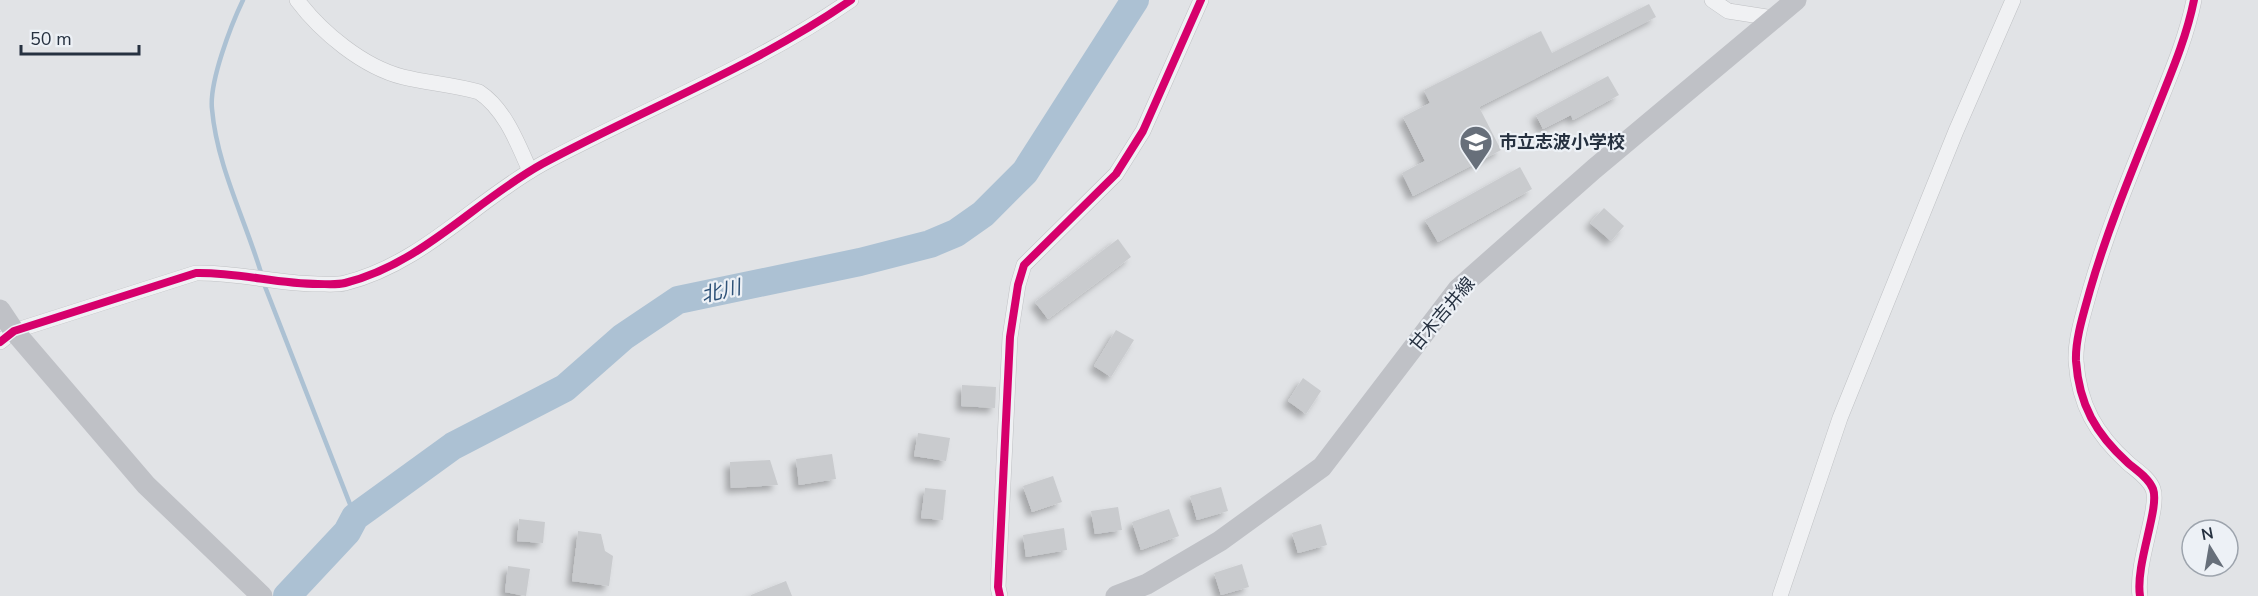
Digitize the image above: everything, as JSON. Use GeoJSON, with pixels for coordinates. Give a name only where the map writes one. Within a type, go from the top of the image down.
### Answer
{"type":"FeatureCollection","features":[{"type":"Feature","properties":{"kind":"main road","name":"甘木吉井線"},"geometry":{"type":"LineString","coordinates":[[1116,596],[1147,590],[1220,541],[1322,466],[1458,289],[1594,169],[1796,0]]}},
{"type":"Feature","properties":{"kind":"main road"},"geometry":{"type":"LineString","coordinates":[[0,310],[7,336],[146,485],[254,590]]}},
{"type":"Feature","properties":{"kind":"street"},"geometry":{"type":"LineString","coordinates":[[297,0],[327,35],[376,66],[401,77],[480,92],[488,98],[507,123],[530,171]]}},
{"type":"Feature","properties":{"kind":"street"},"geometry":{"type":"LineString","coordinates":[[7,336],[196,273],[222,272],[286,284],[343,284],[381,272],[434,240],[504,187],[530,171],[769,49],[851,0]]}},
{"type":"Feature","properties":{"kind":"street"},"geometry":{"type":"LineString","coordinates":[[1000,596],[998,587],[1010,338],[1018,285],[1024,265],[1116,174],[1143,131],[1201,0]]}},
{"type":"Feature","properties":{"kind":"street"},"geometry":{"type":"LineString","coordinates":[[1712,0],[1728,11],[1773,18]]}},
{"type":"Feature","properties":{"kind":"street"},"geometry":{"type":"LineString","coordinates":[[1780,596],[1840,418],[1956,131],[2013,0]]}},
{"type":"Feature","properties":{"kind":"street"},"geometry":{"type":"LineString","coordinates":[[2140,596],[2141,555],[2154,502],[2153,489],[2146,479],[2106,443],[2091,422],[2084,405],[2076,360],[2082,320],[2099,260],[2175,64],[2194,0]]}},
{"type":"Feature","properties":{"kind":"building"},"geometry":{"type":"Polygon","coordinates":[[[1649,4],[1656,17],[1479,107],[1501,150],[1413,196],[1402,173],[1425,161],[1403,117],[1430,103],[1424,90],[1541,31],[1552,53],[1649,4]]]}},
{"type":"Feature","properties":{"kind":"building"},"geometry":{"type":"Polygon","coordinates":[[[1608,76],[1619,95],[1573,120],[1571,115],[1543,129],[1536,115],[1608,76]]]}},
{"type":"Feature","properties":{"kind":"building"},"geometry":{"type":"Polygon","coordinates":[[[1520,167],[1532,189],[1438,242],[1425,220],[1520,167]]]}},
{"type":"Feature","properties":{"kind":"building"},"geometry":{"type":"Polygon","coordinates":[[[1604,208],[1624,226],[1611,241],[1590,223],[1604,208]]]}},
{"type":"Feature","properties":{"kind":"building"},"geometry":{"type":"Polygon","coordinates":[[[1118,239],[1131,257],[1048,319],[1035,302],[1118,239]]]}},
{"type":"Feature","properties":{"kind":"building"},"geometry":{"type":"Polygon","coordinates":[[[1116,330],[1134,340],[1111,377],[1094,366],[1116,330]]]}},
{"type":"Feature","properties":{"kind":"building"},"geometry":{"type":"Polygon","coordinates":[[[1303,378],[1321,391],[1306,414],[1288,401],[1303,378]]]}},
{"type":"Feature","properties":{"kind":"building"},"geometry":{"type":"Polygon","coordinates":[[[962,385],[996,387],[995,408],[961,406],[962,385]]]}},
{"type":"Feature","properties":{"kind":"building"},"geometry":{"type":"Polygon","coordinates":[[[918,433],[950,438],[946,461],[914,456],[918,433]]]}},
{"type":"Feature","properties":{"kind":"building"},"geometry":{"type":"Polygon","coordinates":[[[832,454],[836,479],[799,485],[796,459],[832,454]]]}},
{"type":"Feature","properties":{"kind":"building"},"geometry":{"type":"Polygon","coordinates":[[[770,460],[778,485],[731,488],[730,462],[770,460]]]}},
{"type":"Feature","properties":{"kind":"building"},"geometry":{"type":"Polygon","coordinates":[[[1053,476],[1062,502],[1032,512],[1023,486],[1053,476]]]}},
{"type":"Feature","properties":{"kind":"building"},"geometry":{"type":"Polygon","coordinates":[[[1221,487],[1228,511],[1197,520],[1190,496],[1221,487]]]}},
{"type":"Feature","properties":{"kind":"building"},"geometry":{"type":"Polygon","coordinates":[[[925,488],[946,490],[943,520],[921,518],[925,488]]]}},
{"type":"Feature","properties":{"kind":"building"},"geometry":{"type":"Polygon","coordinates":[[[1118,507],[1122,530],[1095,534],[1091,511],[1118,507]]]}},
{"type":"Feature","properties":{"kind":"building"},"geometry":{"type":"Polygon","coordinates":[[[1169,509],[1179,536],[1141,550],[1132,522],[1169,509]]]}},
{"type":"Feature","properties":{"kind":"building"},"geometry":{"type":"Polygon","coordinates":[[[519,519],[545,522],[543,543],[517,541],[519,519]]]}},
{"type":"Feature","properties":{"kind":"building"},"geometry":{"type":"Polygon","coordinates":[[[1321,524],[1327,545],[1298,553],[1292,533],[1321,524]]]}},
{"type":"Feature","properties":{"kind":"building"},"geometry":{"type":"Polygon","coordinates":[[[1064,528],[1067,550],[1026,557],[1023,535],[1064,528]]]}},
{"type":"Feature","properties":{"kind":"building"},"geometry":{"type":"Polygon","coordinates":[[[578,531],[601,534],[605,551],[613,556],[609,586],[572,581],[578,531]]]}},
{"type":"Feature","properties":{"kind":"building"},"geometry":{"type":"Polygon","coordinates":[[[1242,564],[1249,587],[1221,595],[1214,573],[1242,564]]]}},
{"type":"Feature","properties":{"kind":"building"},"geometry":{"type":"Polygon","coordinates":[[[508,566],[530,569],[526,596],[505,592],[508,566]]]}},
{"type":"Feature","properties":{"kind":"building"},"geometry":{"type":"Polygon","coordinates":[[[786,581],[792,596],[751,596],[751,595],[786,581]]]}},
{"type":"Feature","properties":{"kind":"waterway"},"geometry":{"type":"LineString","coordinates":[[243,0],[217,69],[212,109],[226,173],[262,276]]}},
{"type":"Feature","properties":{"kind":"waterway","name":"北川"},"geometry":{"type":"LineString","coordinates":[[287,596],[347,532],[355,517],[453,446],[565,388],[623,337],[678,300],[860,262],[930,244],[956,233],[983,214],[1025,172],[1135,0]]}},
{"type":"Feature","properties":{"kind":"waterway"},"geometry":{"type":"LineString","coordinates":[[264,284],[355,517]]}},
{"type":"Feature","properties":{"kind":"cycle path"},"geometry":{"type":"LineString","coordinates":[[0,342],[14,331],[196,273],[332,284],[345,283],[373,274],[424,247],[517,179],[542,164],[777,46],[851,0]]}},
{"type":"Feature","properties":{"kind":"cycle path"},"geometry":{"type":"LineString","coordinates":[[1000,596],[998,587],[1010,337],[1018,285],[1024,265],[1116,174],[1143,131],[1201,0]]}},
{"type":"Feature","properties":{"kind":"cycle path"},"geometry":{"type":"LineString","coordinates":[[2140,596],[2139,583],[2153,509],[2153,489],[2145,478],[2107,441],[2091,418],[2081,391],[2076,353],[2078,335],[2104,246],[2177,59],[2194,0]]}},
{"type":"Feature","properties":{"kind":"place","name":"市立志波小学校"},"geometry":{"type":"Point","coordinates":[1476,171]}}]}
